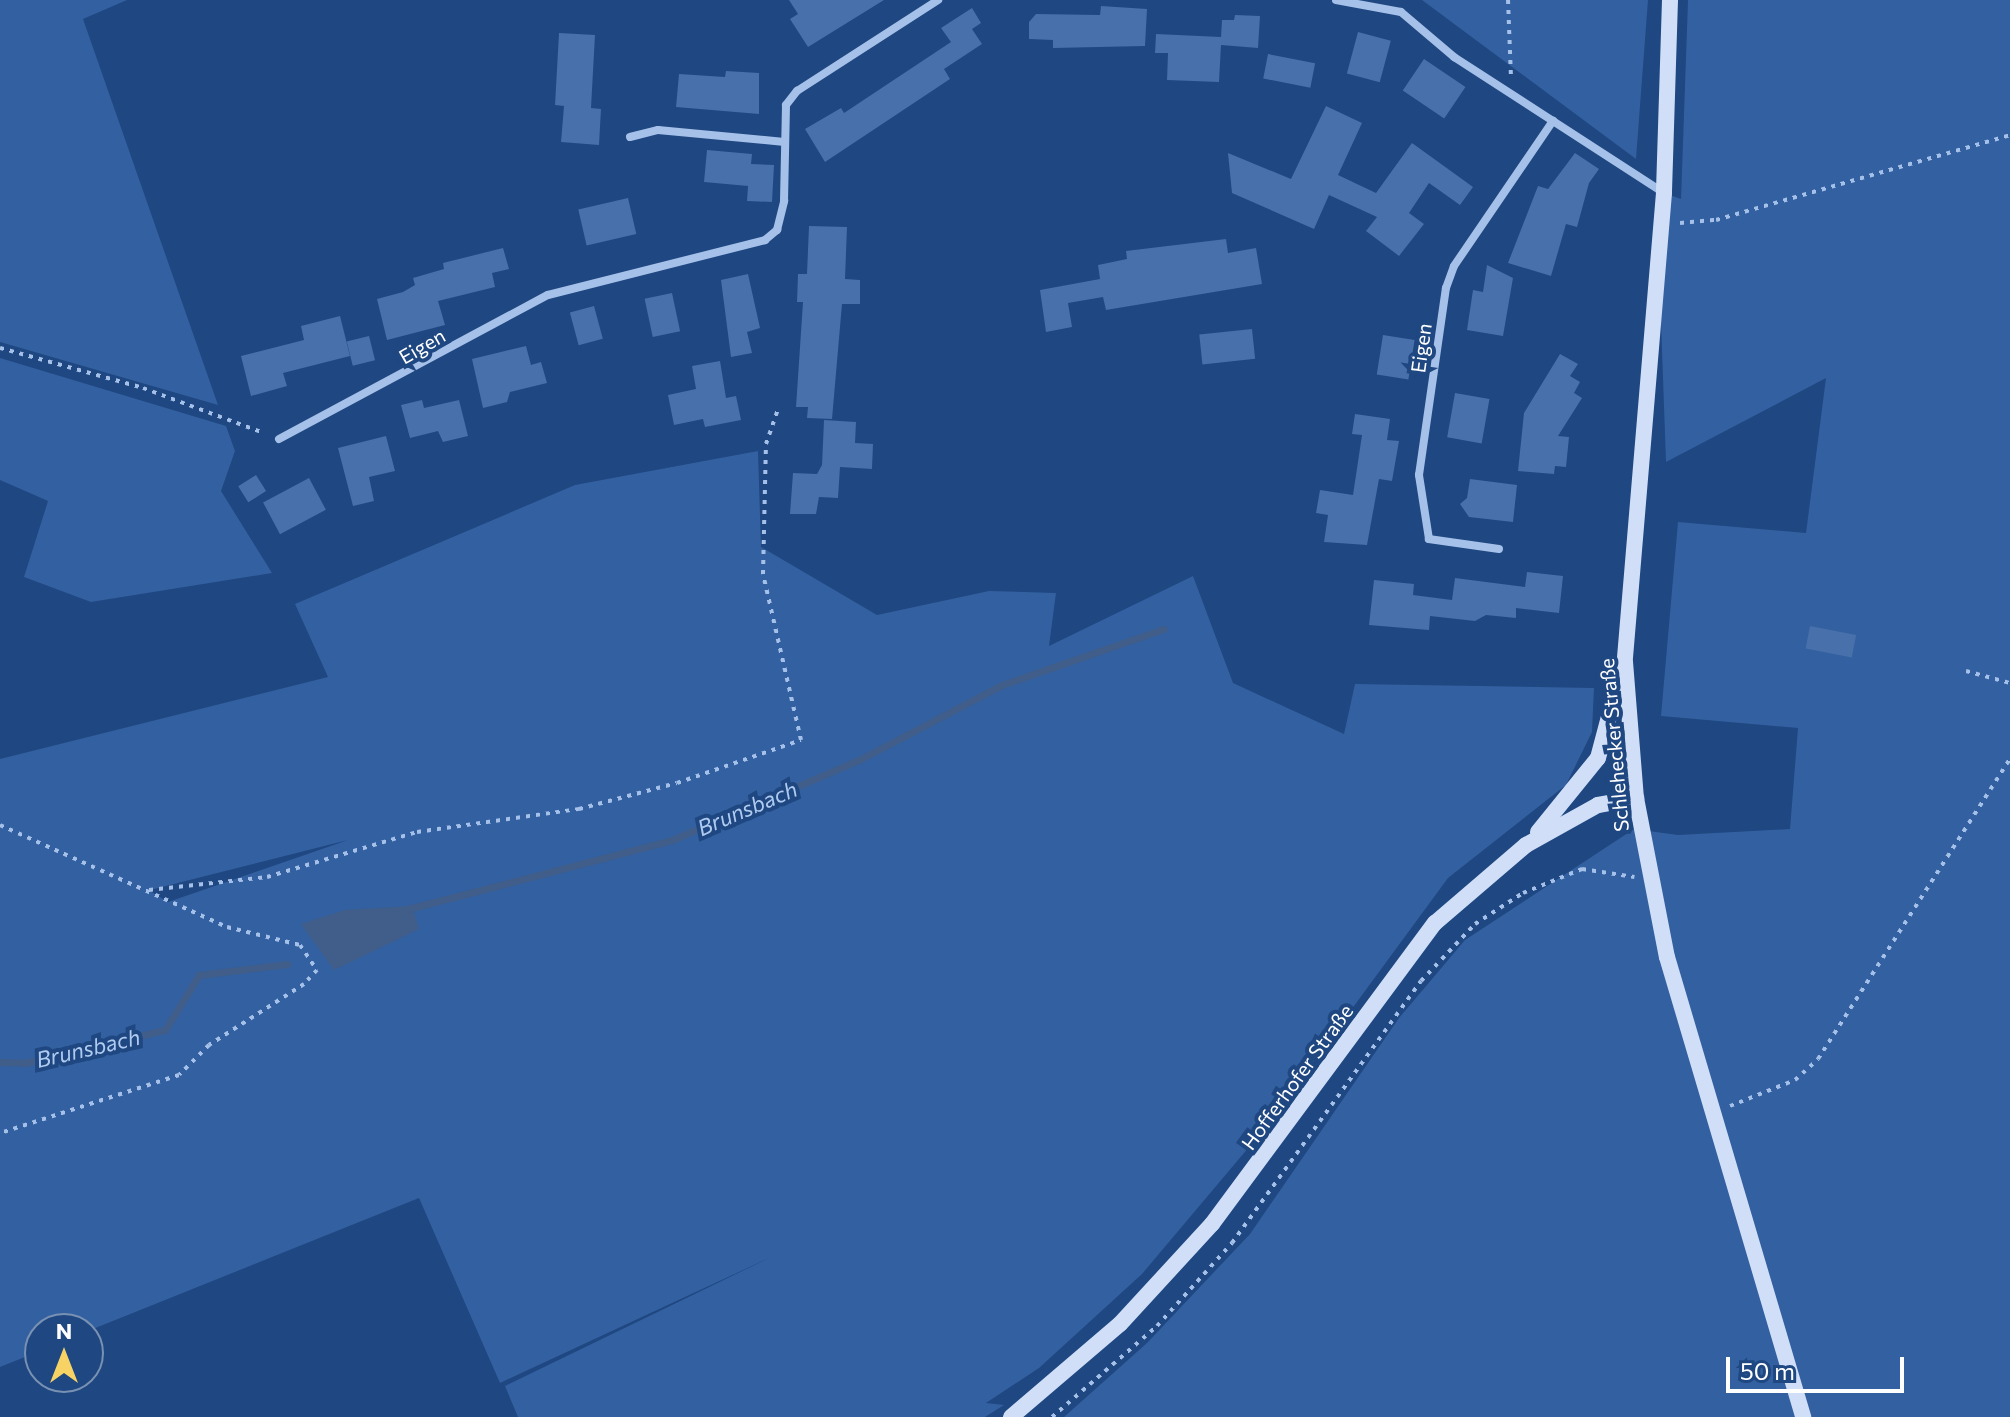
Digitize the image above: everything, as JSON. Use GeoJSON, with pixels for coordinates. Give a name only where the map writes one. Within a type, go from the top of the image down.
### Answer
{"type":"FeatureCollection","features":[{"type":"Feature","properties":{"kind":"main road","name":"Schlehecker Straße"},"geometry":{"type":"LineString","coordinates":[[1670,0],[1662,224],[1625,662],[1636,798],[1649,880],[1710,1115],[1803,1417]]}},
{"type":"Feature","properties":{"kind":"main road"},"geometry":{"type":"LineString","coordinates":[[1526,845],[1598,758],[1625,662]]}},
{"type":"Feature","properties":{"kind":"main road","name":"Hofferhofer Straße"},"geometry":{"type":"LineString","coordinates":[[1011,1417],[1083,1358],[1171,1272],[1231,1203],[1420,941],[1483,877],[1526,845],[1598,805],[1636,798]]}},
{"type":"Feature","properties":{"kind":"street","name":"Eigen"},"geometry":{"type":"LineString","coordinates":[[279,439],[371,394],[548,295],[765,240],[777,230],[784,201],[786,105],[797,91],[938,0]]}},
{"type":"Feature","properties":{"kind":"street"},"geometry":{"type":"LineString","coordinates":[[1336,0],[1401,12],[1508,94],[1664,193]]}},
{"type":"Feature","properties":{"kind":"street","name":"Eigen"},"geometry":{"type":"LineString","coordinates":[[1499,549],[1429,539],[1419,475],[1446,288],[1454,266],[1553,121]]}},
{"type":"Feature","properties":{"kind":"street"},"geometry":{"type":"LineString","coordinates":[[630,137],[658,130],[784,142]]}},
{"type":"Feature","properties":{"kind":"path"},"geometry":{"type":"LineString","coordinates":[[1508,0],[1513,64],[1508,94]]}},
{"type":"Feature","properties":{"kind":"path"},"geometry":{"type":"LineString","coordinates":[[1662,224],[1716,220],[2010,135]]}},
{"type":"Feature","properties":{"kind":"path"},"geometry":{"type":"LineString","coordinates":[[0,348],[143,388],[279,439]]}},
{"type":"Feature","properties":{"kind":"path"},"geometry":{"type":"LineString","coordinates":[[149,890],[267,877],[417,832],[579,809],[677,783],[801,740],[763,574],[766,444],[778,410]]}},
{"type":"Feature","properties":{"kind":"path"},"geometry":{"type":"LineString","coordinates":[[1966,671],[2010,683]]}},
{"type":"Feature","properties":{"kind":"path"},"geometry":{"type":"LineString","coordinates":[[1710,1115],[1795,1080],[1818,1059],[2010,759]]}},
{"type":"Feature","properties":{"kind":"path"},"geometry":{"type":"LineString","coordinates":[[0,825],[227,927],[300,945],[317,970],[304,984],[209,1045],[179,1075],[0,1133]]}},
{"type":"Feature","properties":{"kind":"path"},"geometry":{"type":"LineString","coordinates":[[1052,1417],[1157,1326],[1232,1243],[1396,1014],[1475,924],[1523,893],[1582,869],[1649,880]]}},
{"type":"Feature","properties":{"kind":"shaded area"},"geometry":{"type":"Polygon","coordinates":[[[0,0],[127,0],[83,19],[218,405],[0,342],[0,0]]]}},
{"type":"Feature","properties":{"kind":"shaded area"},"geometry":{"type":"Polygon","coordinates":[[[1422,0],[1648,0],[1636,159],[1469,35],[1422,0]]]}},
{"type":"Feature","properties":{"kind":"shaded area"},"geometry":{"type":"Polygon","coordinates":[[[1688,0],[2010,0],[2010,1417],[1064,1417],[1147,1343],[1250,1234],[1399,1018],[1465,940],[1634,829],[1678,835],[1790,829],[1798,728],[1661,716],[1678,522],[1806,533],[1826,378],[1666,462],[1659,267],[1664,193],[1681,199],[1688,0]]]}},
{"type":"Feature","properties":{"kind":"shaded area"},"geometry":{"type":"Polygon","coordinates":[[[0,358],[226,426],[235,451],[221,491],[272,573],[91,602],[24,577],[48,501],[0,480],[0,358]]]}},
{"type":"Feature","properties":{"kind":"shaded area"},"geometry":{"type":"Polygon","coordinates":[[[758,451],[761,547],[877,615],[989,591],[1056,593],[1049,646],[1193,576],[1233,683],[1344,734],[1355,684],[1594,688],[1592,732],[1566,785],[1448,878],[1260,1134],[1142,1274],[1039,1368],[986,1403],[1004,1405],[985,1417],[518,1417],[505,1386],[769,1258],[500,1383],[419,1198],[104,1325],[104,1313],[24,1313],[24,1357],[0,1367],[0,759],[328,677],[295,604],[575,485],[758,451]],[[348,840],[150,890],[168,902],[348,840]]]}},
{"type":"Feature","properties":{"kind":"shaded area"},"geometry":{"type":"Polygon","coordinates":[[[412,906],[419,929],[334,970],[301,924],[345,910],[412,906]]]}},
{"type":"Feature","properties":{"kind":"building"},"geometry":{"type":"Polygon","coordinates":[[[789,0],[884,0],[808,47],[790,19],[798,14],[789,0]]]}},
{"type":"Feature","properties":{"kind":"building"},"geometry":{"type":"Polygon","coordinates":[[[1101,6],[1147,9],[1145,46],[1053,48],[1053,40],[1029,39],[1029,22],[1036,14],[1100,15],[1101,6]]]}},
{"type":"Feature","properties":{"kind":"building"},"geometry":{"type":"Polygon","coordinates":[[[972,8],[981,23],[972,29],[982,44],[944,69],[950,79],[825,162],[805,129],[841,108],[844,113],[951,42],[941,28],[972,8]]]}},
{"type":"Feature","properties":{"kind":"building"},"geometry":{"type":"Polygon","coordinates":[[[1235,15],[1260,16],[1258,48],[1221,45],[1219,82],[1167,80],[1168,53],[1155,53],[1156,34],[1221,37],[1222,20],[1234,20],[1235,15]]]}},
{"type":"Feature","properties":{"kind":"building"},"geometry":{"type":"Polygon","coordinates":[[[1358,32],[1391,41],[1380,82],[1347,74],[1358,32]]]}},
{"type":"Feature","properties":{"kind":"building"},"geometry":{"type":"Polygon","coordinates":[[[559,33],[595,35],[591,108],[601,109],[599,145],[561,142],[564,106],[555,105],[559,33]]]}},
{"type":"Feature","properties":{"kind":"building"},"geometry":{"type":"Polygon","coordinates":[[[1268,54],[1315,63],[1310,88],[1263,79],[1268,54]]]}},
{"type":"Feature","properties":{"kind":"building"},"geometry":{"type":"Polygon","coordinates":[[[1424,59],[1465,87],[1444,118],[1403,91],[1424,59]]]}},
{"type":"Feature","properties":{"kind":"building"},"geometry":{"type":"Polygon","coordinates":[[[726,71],[759,73],[759,114],[676,107],[679,74],[725,77],[726,71]]]}},
{"type":"Feature","properties":{"kind":"building"},"geometry":{"type":"Polygon","coordinates":[[[1326,106],[1362,123],[1338,175],[1376,193],[1412,143],[1473,187],[1460,205],[1429,183],[1409,213],[1424,224],[1399,256],[1366,231],[1377,217],[1329,195],[1314,229],[1232,193],[1228,153],[1291,179],[1326,106]]]}},
{"type":"Feature","properties":{"kind":"building"},"geometry":{"type":"Polygon","coordinates":[[[707,150],[752,154],[751,164],[774,165],[772,202],[747,201],[748,186],[704,182],[707,150]]]}},
{"type":"Feature","properties":{"kind":"building"},"geometry":{"type":"Polygon","coordinates":[[[1575,153],[1599,169],[1589,183],[1577,227],[1566,224],[1551,276],[1508,263],[1538,186],[1548,189],[1575,153]]]}},
{"type":"Feature","properties":{"kind":"building"},"geometry":{"type":"Polygon","coordinates":[[[628,198],[636,234],[587,246],[578,209],[628,198]]]}},
{"type":"Feature","properties":{"kind":"building"},"geometry":{"type":"Polygon","coordinates":[[[809,226],[847,227],[845,279],[860,280],[860,304],[842,304],[832,419],[807,418],[808,407],[796,407],[803,302],[797,302],[798,274],[807,274],[809,226]]]}},
{"type":"Feature","properties":{"kind":"building"},"geometry":{"type":"Polygon","coordinates":[[[1226,239],[1228,253],[1256,248],[1262,284],[1106,310],[1103,297],[1068,303],[1072,327],[1046,332],[1040,290],[1100,279],[1098,265],[1127,259],[1126,251],[1226,239]]]}},
{"type":"Feature","properties":{"kind":"building"},"geometry":{"type":"Polygon","coordinates":[[[503,248],[509,269],[492,273],[495,287],[438,301],[445,325],[387,340],[377,299],[403,292],[415,285],[413,278],[444,269],[443,263],[503,248]]]}},
{"type":"Feature","properties":{"kind":"building"},"geometry":{"type":"Polygon","coordinates":[[[1487,265],[1513,278],[1503,336],[1467,330],[1473,290],[1483,292],[1487,265]]]}},
{"type":"Feature","properties":{"kind":"building"},"geometry":{"type":"Polygon","coordinates":[[[748,274],[760,328],[747,332],[752,353],[731,357],[721,280],[748,274]]]}},
{"type":"Feature","properties":{"kind":"building"},"geometry":{"type":"Polygon","coordinates":[[[672,293],[680,331],[653,337],[645,299],[672,293]]]}},
{"type":"Feature","properties":{"kind":"building"},"geometry":{"type":"Polygon","coordinates":[[[594,306],[603,339],[579,345],[570,312],[594,306]]]}},
{"type":"Feature","properties":{"kind":"building"},"geometry":{"type":"Polygon","coordinates":[[[340,316],[350,356],[283,373],[287,386],[251,396],[241,356],[304,340],[301,326],[340,316]]]}},
{"type":"Feature","properties":{"kind":"building"},"geometry":{"type":"Polygon","coordinates":[[[1252,329],[1255,359],[1202,364],[1199,335],[1252,329]]]}},
{"type":"Feature","properties":{"kind":"building"},"geometry":{"type":"Polygon","coordinates":[[[1383,335],[1415,340],[1408,380],[1377,375],[1383,335]]]}},
{"type":"Feature","properties":{"kind":"building"},"geometry":{"type":"Polygon","coordinates":[[[369,336],[375,360],[353,366],[347,342],[369,336]]]}},
{"type":"Feature","properties":{"kind":"building"},"geometry":{"type":"Polygon","coordinates":[[[526,346],[531,365],[541,362],[547,383],[510,392],[507,402],[483,408],[472,359],[526,346]]]}},
{"type":"Feature","properties":{"kind":"building"},"geometry":{"type":"Polygon","coordinates":[[[1560,354],[1578,364],[1570,376],[1580,382],[1574,393],[1582,398],[1558,436],[1569,437],[1566,467],[1555,466],[1554,474],[1518,471],[1524,413],[1560,354]]]}},
{"type":"Feature","properties":{"kind":"building"},"geometry":{"type":"Polygon","coordinates":[[[720,361],[726,398],[736,396],[741,420],[705,427],[703,419],[674,425],[668,395],[696,389],[692,366],[720,361]]]}},
{"type":"Feature","properties":{"kind":"building"},"geometry":{"type":"Polygon","coordinates":[[[1455,393],[1489,399],[1482,443],[1447,437],[1455,393]]]}},
{"type":"Feature","properties":{"kind":"building"},"geometry":{"type":"Polygon","coordinates":[[[422,400],[424,408],[459,400],[468,436],[443,442],[438,431],[410,438],[401,405],[422,400]]]}},
{"type":"Feature","properties":{"kind":"building"},"geometry":{"type":"Polygon","coordinates":[[[1355,414],[1390,419],[1387,440],[1399,441],[1392,481],[1379,479],[1367,545],[1324,542],[1328,515],[1316,513],[1320,490],[1353,495],[1362,435],[1352,434],[1355,414]]]}},
{"type":"Feature","properties":{"kind":"building"},"geometry":{"type":"Polygon","coordinates":[[[824,420],[856,422],[855,443],[873,444],[872,469],[840,467],[838,498],[819,497],[816,514],[790,514],[793,473],[817,474],[822,465],[824,420]]]}},
{"type":"Feature","properties":{"kind":"building"},"geometry":{"type":"Polygon","coordinates":[[[386,436],[395,471],[369,477],[374,501],[353,506],[338,448],[386,436]]]}},
{"type":"Feature","properties":{"kind":"building"},"geometry":{"type":"Polygon","coordinates":[[[256,475],[266,491],[248,502],[238,486],[256,475]]]}},
{"type":"Feature","properties":{"kind":"building"},"geometry":{"type":"Polygon","coordinates":[[[309,478],[326,510],[280,534],[263,502],[309,478]]]}},
{"type":"Feature","properties":{"kind":"building"},"geometry":{"type":"Polygon","coordinates":[[[1470,479],[1517,485],[1513,522],[1469,517],[1460,504],[1467,498],[1470,479]]]}},
{"type":"Feature","properties":{"kind":"building"},"geometry":{"type":"Polygon","coordinates":[[[1527,572],[1563,576],[1559,613],[1516,608],[1516,618],[1486,615],[1475,621],[1430,616],[1429,630],[1369,625],[1374,580],[1414,584],[1413,595],[1452,600],[1455,578],[1525,587],[1527,572]]]}},
{"type":"Feature","properties":{"kind":"building"},"geometry":{"type":"Polygon","coordinates":[[[1810,626],[1856,635],[1852,658],[1806,649],[1810,626]]]}},
{"type":"Feature","properties":{"kind":"waterway","name":"Brunsbach"},"geometry":{"type":"LineString","coordinates":[[404,910],[672,840],[859,760],[1002,685],[1164,629]]}},
{"type":"Feature","properties":{"kind":"waterway","name":"Brunsbach"},"geometry":{"type":"LineString","coordinates":[[0,1062],[25,1063],[165,1030],[199,975],[287,964]]}}]}
